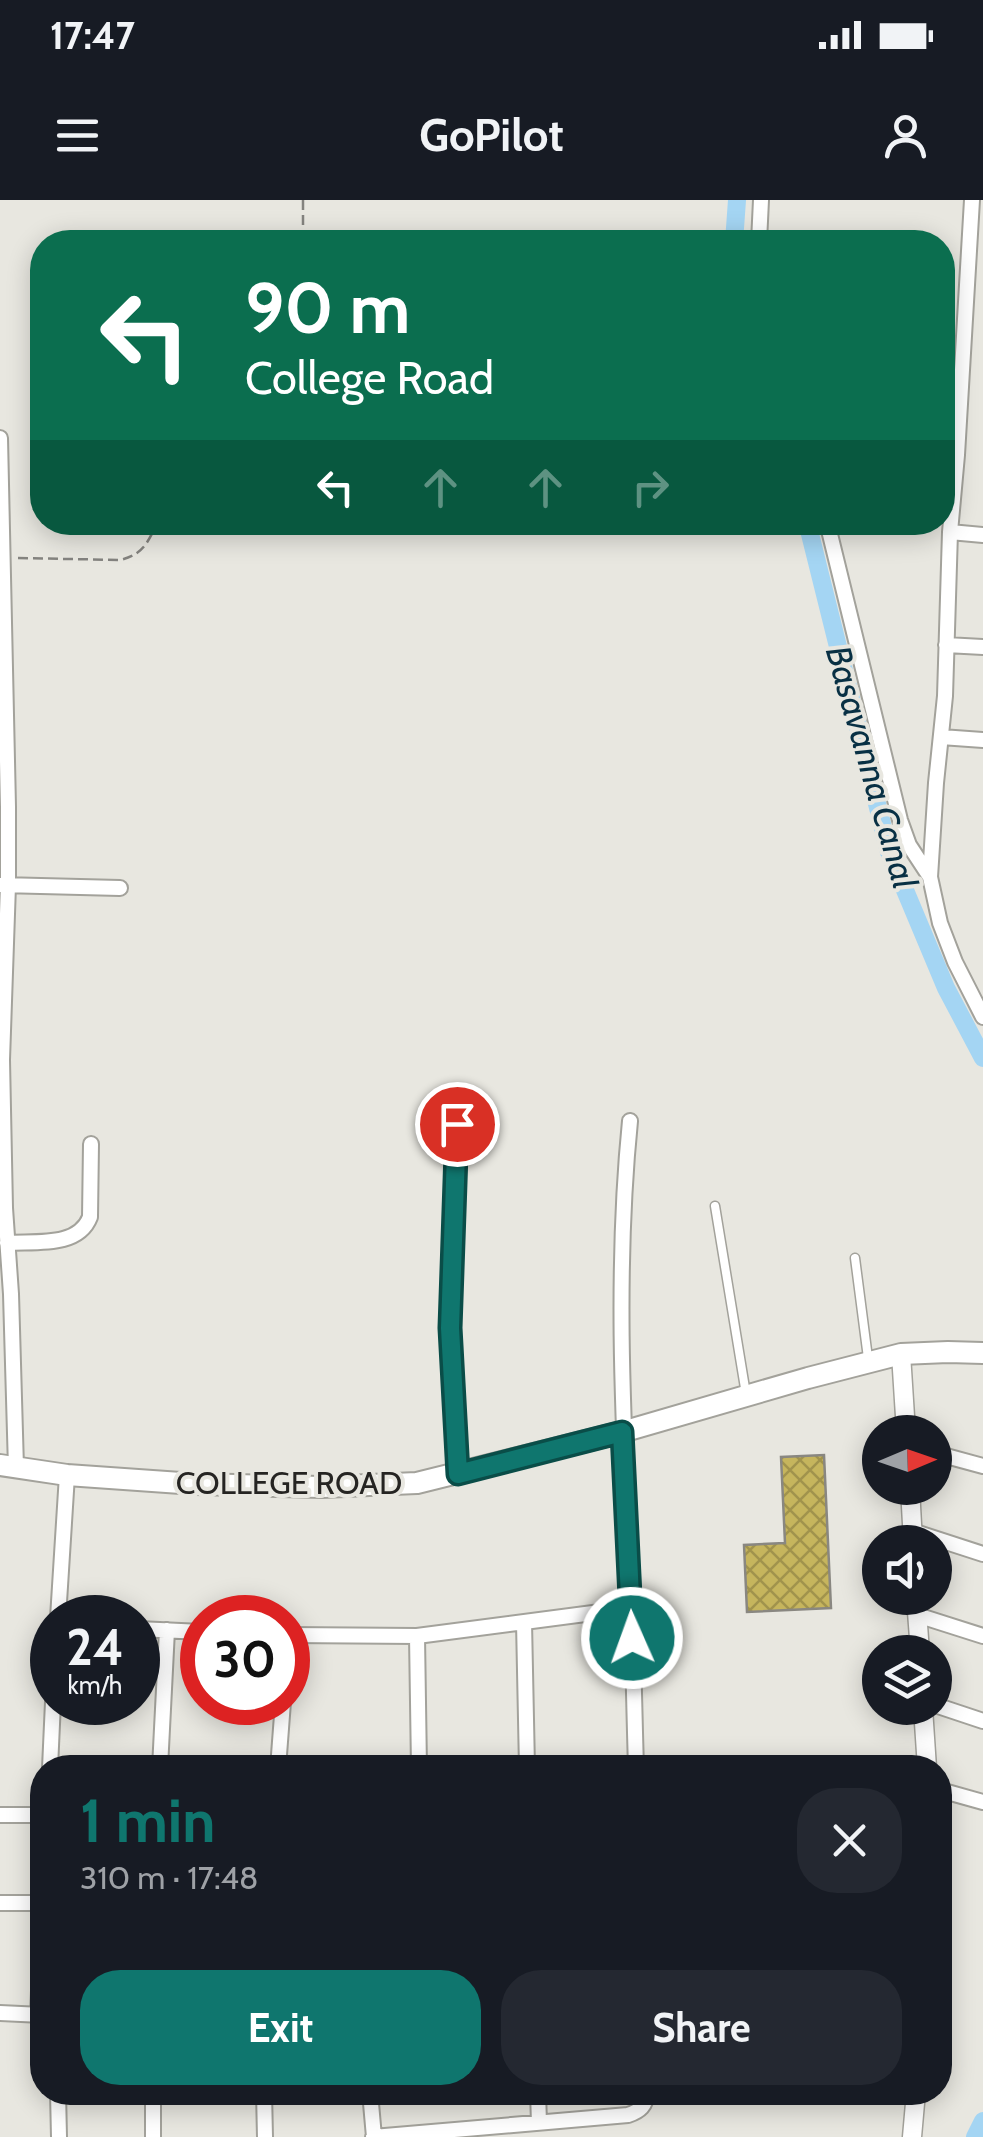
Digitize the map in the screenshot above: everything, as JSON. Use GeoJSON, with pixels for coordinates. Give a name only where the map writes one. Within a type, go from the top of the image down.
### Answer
{"type":"FeatureCollection","features":[{"type":"Feature","properties":{"kind":"main road","name":"COLLEGE ROAD"},"geometry":{"type":"LineString","coordinates":[[8,1466],[67,1475],[196,1484],[322,1487],[417,1483],[622,1432],[902,1354],[983,1353]]}},
{"type":"Feature","properties":{"kind":"street"},"geometry":{"type":"LineString","coordinates":[[760,230],[762,200]]}},
{"type":"Feature","properties":{"kind":"street"},"geometry":{"type":"LineString","coordinates":[[955,477],[972,200]]}},
{"type":"Feature","properties":{"kind":"street"},"geometry":{"type":"LineString","coordinates":[[0,438],[2,1208],[11,1294],[8,1466]]}},
{"type":"Feature","properties":{"kind":"street"},"geometry":{"type":"LineString","coordinates":[[955,533],[983,536]]}},
{"type":"Feature","properties":{"kind":"street"},"geometry":{"type":"LineString","coordinates":[[829,535],[900,820],[909,845],[930,878]]}},
{"type":"Feature","properties":{"kind":"street"},"geometry":{"type":"LineString","coordinates":[[950,535],[945,696],[930,878],[955,962],[983,1016]]}},
{"type":"Feature","properties":{"kind":"street"},"geometry":{"type":"LineString","coordinates":[[946,645],[983,647]]}},
{"type":"Feature","properties":{"kind":"street"},"geometry":{"type":"LineString","coordinates":[[941,737],[983,740]]}},
{"type":"Feature","properties":{"kind":"street"},"geometry":{"type":"LineString","coordinates":[[4,885],[120,888]]}},
{"type":"Feature","properties":{"kind":"street"},"geometry":{"type":"LineString","coordinates":[[630,1121],[622,1237],[622,1432],[636,1755]]}},
{"type":"Feature","properties":{"kind":"street"},"geometry":{"type":"LineString","coordinates":[[457,1124],[450,1328],[458,1474]]}},
{"type":"Feature","properties":{"kind":"street"},"geometry":{"type":"LineString","coordinates":[[8,1243],[60,1240],[86,1228],[90,1217],[92,1144]]}},
{"type":"Feature","properties":{"kind":"street"},"geometry":{"type":"LineString","coordinates":[[902,1354],[905,1415]]}},
{"type":"Feature","properties":{"kind":"street"},"geometry":{"type":"LineString","coordinates":[[952,1458],[983,1466]]}},
{"type":"Feature","properties":{"kind":"street"},"geometry":{"type":"LineString","coordinates":[[59,1595],[67,1475]]}},
{"type":"Feature","properties":{"kind":"street"},"geometry":{"type":"LineString","coordinates":[[952,1546],[983,1554]]}},
{"type":"Feature","properties":{"kind":"street"},"geometry":{"type":"LineString","coordinates":[[310,1636],[417,1636],[631,1608]]}},
{"type":"Feature","properties":{"kind":"street"},"geometry":{"type":"LineString","coordinates":[[937,1615],[983,1636]]}},
{"type":"Feature","properties":{"kind":"street"},"geometry":{"type":"LineString","coordinates":[[524,1622],[527,1755]]}},
{"type":"Feature","properties":{"kind":"street"},"geometry":{"type":"LineString","coordinates":[[160,1630],[180,1631]]}},
{"type":"Feature","properties":{"kind":"street"},"geometry":{"type":"LineString","coordinates":[[161,1755],[167,1630]]}},
{"type":"Feature","properties":{"kind":"street"},"geometry":{"type":"LineString","coordinates":[[417,1636],[419,1755]]}},
{"type":"Feature","properties":{"kind":"street"},"geometry":{"type":"LineString","coordinates":[[952,1711],[983,1721]]}},
{"type":"Feature","properties":{"kind":"street"},"geometry":{"type":"LineString","coordinates":[[51,1755],[53,1725]]}},
{"type":"Feature","properties":{"kind":"street"},"geometry":{"type":"LineString","coordinates":[[279,1755],[281,1725]]}},
{"type":"Feature","properties":{"kind":"street"},"geometry":{"type":"LineString","coordinates":[[924,1725],[926,1755]]}},
{"type":"Feature","properties":{"kind":"street"},"geometry":{"type":"LineString","coordinates":[[952,1793],[983,1802]]}},
{"type":"Feature","properties":{"kind":"street"},"geometry":{"type":"LineString","coordinates":[[0,1815],[30,1816]]}},
{"type":"Feature","properties":{"kind":"street"},"geometry":{"type":"LineString","coordinates":[[0,1904],[30,1903]]}},
{"type":"Feature","properties":{"kind":"street"},"geometry":{"type":"LineString","coordinates":[[0,2013],[30,2014]]}},
{"type":"Feature","properties":{"kind":"street"},"geometry":{"type":"LineString","coordinates":[[58,2105],[59,2137]]}},
{"type":"Feature","properties":{"kind":"street"},"geometry":{"type":"LineString","coordinates":[[153,2105],[153,2137]]}},
{"type":"Feature","properties":{"kind":"street"},"geometry":{"type":"LineString","coordinates":[[264,2105],[265,2137]]}},
{"type":"Feature","properties":{"kind":"street"},"geometry":{"type":"LineString","coordinates":[[371,2105],[374,2137],[628,2115],[643,2105]]}},
{"type":"Feature","properties":{"kind":"street"},"geometry":{"type":"LineString","coordinates":[[538,2105],[539,2123]]}},
{"type":"Feature","properties":{"kind":"street"},"geometry":{"type":"LineString","coordinates":[[912,2137],[915,2105]]}},
{"type":"Feature","properties":{"kind":"lane"},"geometry":{"type":"LineString","coordinates":[[715,1206],[746,1396]]}},
{"type":"Feature","properties":{"kind":"lane"},"geometry":{"type":"LineString","coordinates":[[856,1258],[868,1362]]}},
{"type":"Feature","properties":{"kind":"path"},"geometry":{"type":"LineString","coordinates":[[303,200],[303,230]]}},
{"type":"Feature","properties":{"kind":"path"},"geometry":{"type":"LineString","coordinates":[[1,558],[120,560],[135,556],[151,535]]}},
{"type":"Feature","properties":{"kind":"building"},"geometry":{"type":"Polygon","coordinates":[[[824,1455],[831,1608],[747,1612],[744,1545],[785,1543],[781,1457],[824,1455]]]}},
{"type":"Feature","properties":{"kind":"waterway","name":"Basavanna Canal"},"geometry":{"type":"LineString","coordinates":[[735,230],[737,200]]}},
{"type":"Feature","properties":{"kind":"waterway","name":"Basavanna Canal"},"geometry":{"type":"LineString","coordinates":[[810,535],[889,852],[946,988],[983,1058]]}},
{"type":"Feature","properties":{"kind":"waterway","name":"Basavanna Canal"},"geometry":{"type":"LineString","coordinates":[[975,2137],[983,2121]]}},
{"type":"Feature","properties":{"kind":"route"},"geometry":{"type":"LineString","coordinates":[[457,1124],[450,1328],[458,1474],[622,1432],[632,1638]]}}]}
